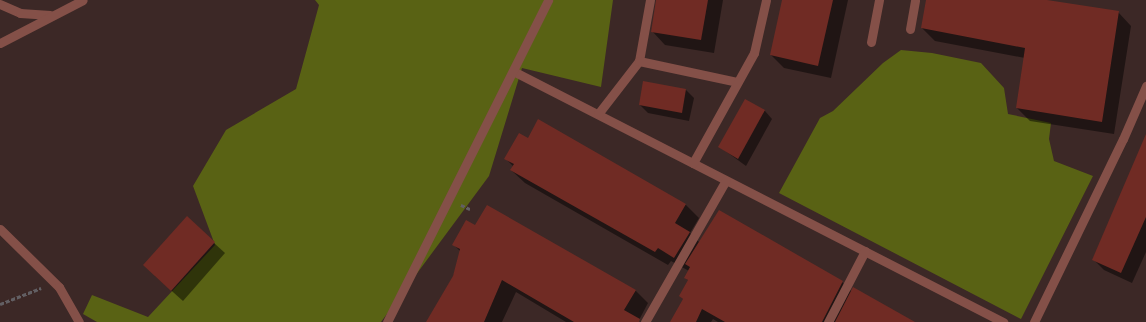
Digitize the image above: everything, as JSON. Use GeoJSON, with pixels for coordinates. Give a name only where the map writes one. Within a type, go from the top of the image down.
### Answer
{"type":"FeatureCollection","features":[{"type":"Feature","properties":{"kind":"lane"},"geometry":{"type":"LineString","coordinates":[[1,39],[83,0]]}},
{"type":"Feature","properties":{"kind":"lane"},"geometry":{"type":"LineString","coordinates":[[387,322],[548,0]]}},
{"type":"Feature","properties":{"kind":"lane"},"geometry":{"type":"LineString","coordinates":[[598,114],[639,61],[650,0]]}},
{"type":"Feature","properties":{"kind":"lane"},"geometry":{"type":"LineString","coordinates":[[693,162],[754,53],[766,0]]}},
{"type":"Feature","properties":{"kind":"lane"},"geometry":{"type":"LineString","coordinates":[[871,42],[879,0]]}},
{"type":"Feature","properties":{"kind":"lane"},"geometry":{"type":"LineString","coordinates":[[910,29],[915,0]]}},
{"type":"Feature","properties":{"kind":"lane"},"geometry":{"type":"LineString","coordinates":[[0,4],[20,13],[53,15]]}},
{"type":"Feature","properties":{"kind":"lane"},"geometry":{"type":"LineString","coordinates":[[639,61],[737,82]]}},
{"type":"Feature","properties":{"kind":"lane"},"geometry":{"type":"LineString","coordinates":[[513,71],[1003,322]]}},
{"type":"Feature","properties":{"kind":"lane"},"geometry":{"type":"LineString","coordinates":[[1034,322],[1123,139],[1146,86]]}},
{"type":"Feature","properties":{"kind":"lane"},"geometry":{"type":"LineString","coordinates":[[645,322],[726,180]]}},
{"type":"Feature","properties":{"kind":"lane"},"geometry":{"type":"LineString","coordinates":[[0,229],[44,270],[59,287],[79,322]]}},
{"type":"Feature","properties":{"kind":"lane"},"geometry":{"type":"LineString","coordinates":[[828,322],[865,251]]}},
{"type":"Feature","properties":{"kind":"path"},"geometry":{"type":"LineString","coordinates":[[0,304],[43,287],[36,279],[44,270]]}},
{"type":"Feature","properties":{"kind":"shaded area"},"geometry":{"type":"Polygon","coordinates":[[[0,0],[1146,0],[1146,322],[0,322],[0,0]]]}},
{"type":"Feature","properties":{"kind":"green space"},"geometry":{"type":"Polygon","coordinates":[[[315,0],[613,0],[601,87],[522,68],[489,176],[381,322],[97,322],[83,314],[92,295],[148,317],[215,245],[193,186],[226,130],[296,89],[319,5],[315,0]]]}},
{"type":"Feature","properties":{"kind":"green space"},"geometry":{"type":"Polygon","coordinates":[[[901,50],[932,53],[981,63],[1004,88],[1008,114],[1051,123],[1049,139],[1054,161],[1093,176],[1021,319],[779,193],[820,118],[833,111],[883,63],[901,50]]]}},
{"type":"Feature","properties":{"kind":"building"},"geometry":{"type":"Polygon","coordinates":[[[656,0],[708,0],[701,40],[651,32],[656,0]]]}},
{"type":"Feature","properties":{"kind":"building"},"geometry":{"type":"Polygon","coordinates":[[[782,0],[833,0],[818,66],[770,55],[782,0]]]}},
{"type":"Feature","properties":{"kind":"building"},"geometry":{"type":"Polygon","coordinates":[[[926,0],[1047,0],[1119,11],[1102,122],[1016,108],[1025,48],[921,28],[926,0]]]}},
{"type":"Feature","properties":{"kind":"building"},"geometry":{"type":"Polygon","coordinates":[[[643,81],[686,89],[682,113],[639,105],[643,81]]]}},
{"type":"Feature","properties":{"kind":"building"},"geometry":{"type":"Polygon","coordinates":[[[745,99],[765,110],[738,159],[718,147],[745,99]]]}},
{"type":"Feature","properties":{"kind":"building"},"geometry":{"type":"Polygon","coordinates":[[[538,119],[686,204],[675,223],[690,232],[674,258],[658,248],[655,252],[510,170],[514,164],[504,159],[519,133],[528,138],[538,119]]]}},
{"type":"Feature","properties":{"kind":"building"},"geometry":{"type":"Polygon","coordinates":[[[1146,134],[1146,217],[1121,273],[1092,260],[1146,134]]]}},
{"type":"Feature","properties":{"kind":"building"},"geometry":{"type":"Polygon","coordinates":[[[487,205],[636,290],[624,310],[640,319],[639,322],[574,322],[502,280],[484,322],[426,322],[453,276],[460,249],[452,245],[466,220],[475,225],[487,205]]]}},
{"type":"Feature","properties":{"kind":"building"},"geometry":{"type":"Polygon","coordinates":[[[719,210],[843,281],[822,322],[725,322],[702,309],[696,322],[670,322],[683,299],[679,296],[688,280],[684,278],[690,267],[685,264],[719,210]]]}},
{"type":"Feature","properties":{"kind":"building"},"geometry":{"type":"Polygon","coordinates":[[[187,216],[215,242],[171,291],[143,265],[187,216]]]}},
{"type":"Feature","properties":{"kind":"building"},"geometry":{"type":"Polygon","coordinates":[[[853,287],[915,322],[835,322],[853,287]]]}}]}
